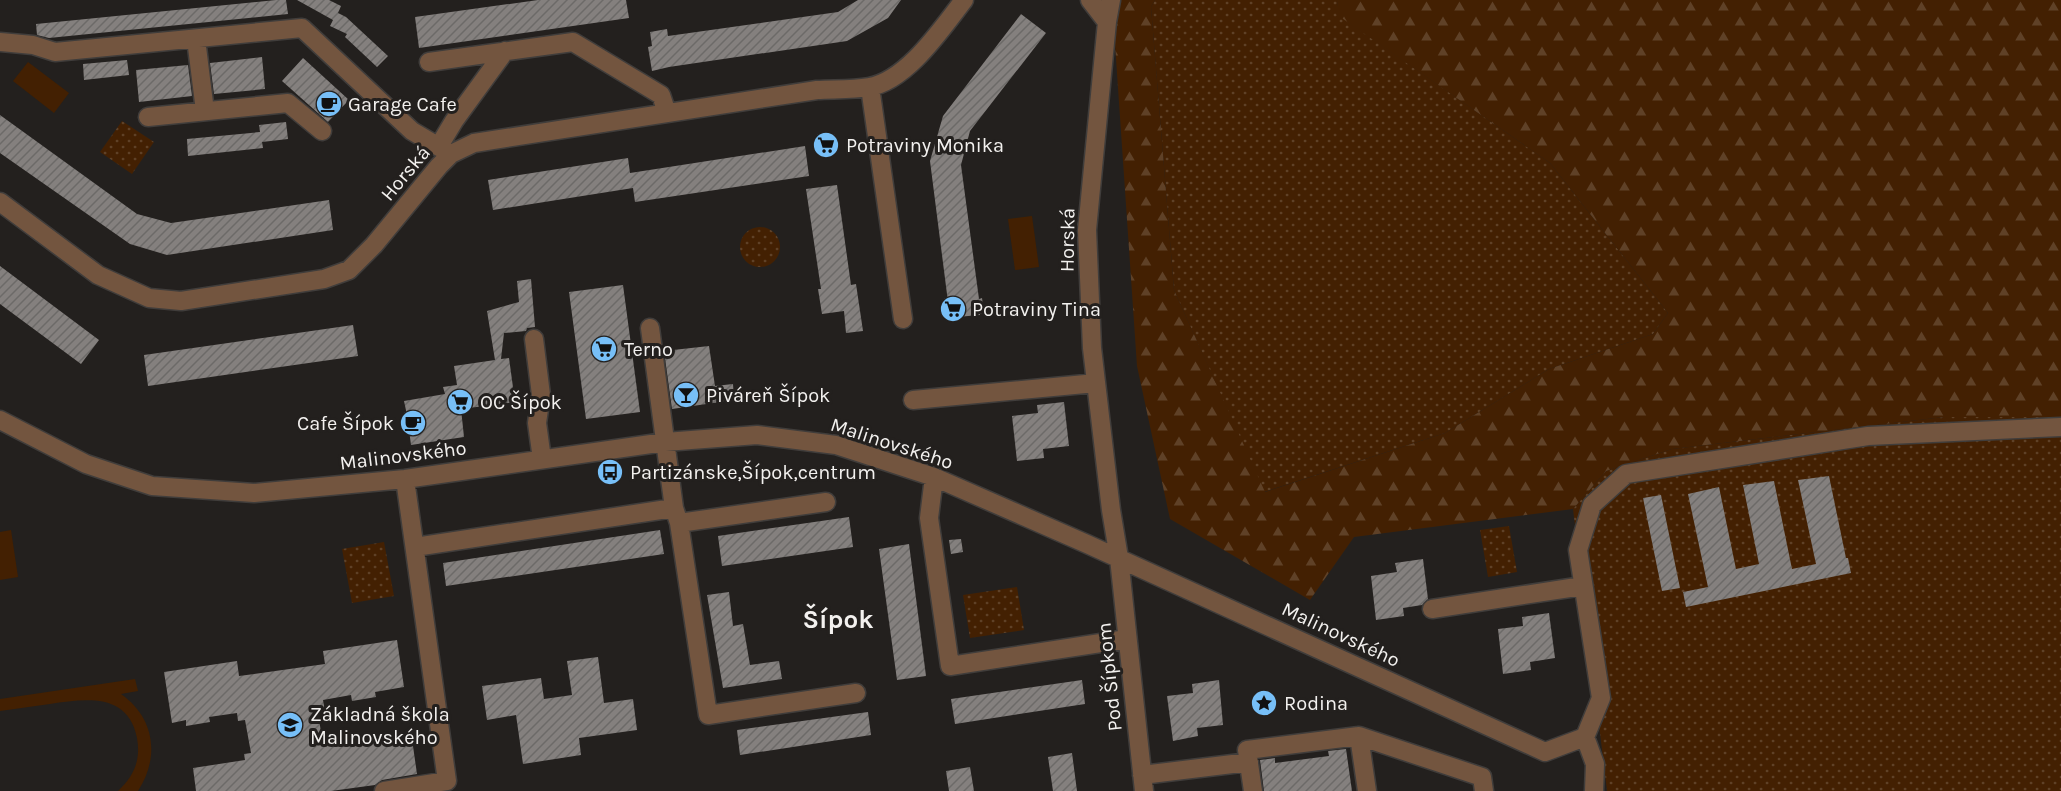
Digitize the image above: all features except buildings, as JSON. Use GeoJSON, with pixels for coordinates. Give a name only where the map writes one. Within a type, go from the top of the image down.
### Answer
{"type":"FeatureCollection","features":[{"type":"Feature","properties":{"kind":"street","name":"Horská"},"geometry":{"type":"LineString","coordinates":[[0,202],[99,275],[149,298],[181,301],[324,279],[349,270],[374,245],[439,166],[445,150],[474,143],[817,90],[870,87],[896,76],[929,45],[964,0]]}},
{"type":"Feature","properties":{"kind":"street"},"geometry":{"type":"LineString","coordinates":[[1090,0],[1107,21]]}},
{"type":"Feature","properties":{"kind":"street","name":"Horská"},"geometry":{"type":"LineString","coordinates":[[1111,0],[1107,21],[1088,230],[1092,348],[1119,558]]}},
{"type":"Feature","properties":{"kind":"street"},"geometry":{"type":"LineString","coordinates":[[0,42],[33,45],[55,52],[302,28],[412,131],[445,150],[454,121],[505,51]]}},
{"type":"Feature","properties":{"kind":"street"},"geometry":{"type":"LineString","coordinates":[[196,39],[205,111]]}},
{"type":"Feature","properties":{"kind":"street"},"geometry":{"type":"LineString","coordinates":[[429,62],[573,42],[661,95],[667,113]]}},
{"type":"Feature","properties":{"kind":"street"},"geometry":{"type":"LineString","coordinates":[[870,87],[903,319]]}},
{"type":"Feature","properties":{"kind":"street"},"geometry":{"type":"LineString","coordinates":[[148,117],[288,103],[322,131]]}},
{"type":"Feature","properties":{"kind":"street"},"geometry":{"type":"LineString","coordinates":[[650,328],[665,442],[708,715],[856,693]]}},
{"type":"Feature","properties":{"kind":"street"},"geometry":{"type":"LineString","coordinates":[[534,339],[541,395],[537,423],[542,459]]}},
{"type":"Feature","properties":{"kind":"street"},"geometry":{"type":"LineString","coordinates":[[913,400],[1096,383]]}},
{"type":"Feature","properties":{"kind":"street","name":"Malinovského"},"geometry":{"type":"LineString","coordinates":[[0,420],[86,464],[152,486],[254,493],[405,479],[665,442],[757,435],[836,445],[934,477],[1119,558],[1545,752],[1586,737]]}},
{"type":"Feature","properties":{"kind":"street"},"geometry":{"type":"LineString","coordinates":[[1594,791],[1594,764],[1586,737],[1600,698],[1578,550],[1592,505],[1626,474],[1868,436],[2061,427]]}},
{"type":"Feature","properties":{"kind":"street"},"geometry":{"type":"LineString","coordinates":[[934,477],[929,518],[950,666],[1127,639]]}},
{"type":"Feature","properties":{"kind":"street"},"geometry":{"type":"LineString","coordinates":[[384,791],[447,781],[405,479]]}},
{"type":"Feature","properties":{"kind":"street"},"geometry":{"type":"LineString","coordinates":[[415,548],[677,516],[826,502]]}},
{"type":"Feature","properties":{"kind":"street"},"geometry":{"type":"LineString","coordinates":[[1087,544],[1113,522]]}},
{"type":"Feature","properties":{"kind":"street","name":"Pod Šípkom"},"geometry":{"type":"LineString","coordinates":[[1119,558],[1143,783]]}},
{"type":"Feature","properties":{"kind":"street"},"geometry":{"type":"LineString","coordinates":[[1432,609],[1583,586]]}},
{"type":"Feature","properties":{"kind":"street"},"geometry":{"type":"LineString","coordinates":[[1359,736],[1367,791]]}},
{"type":"Feature","properties":{"kind":"street"},"geometry":{"type":"LineString","coordinates":[[1253,791],[1247,750],[1359,736],[1482,777],[1484,791]]}},
{"type":"Feature","properties":{"kind":"street"},"geometry":{"type":"LineString","coordinates":[[1143,783],[1249,762]]}},
{"type":"Feature","properties":{"kind":"green space"},"geometry":{"type":"Polygon","coordinates":[[[1112,0],[1155,0],[1151,7],[1174,290],[1265,492],[1445,433],[1549,369],[1653,334],[1668,313],[1550,163],[1336,14],[1338,0],[2061,0],[2061,417],[1944,417],[1672,449],[1606,471],[1573,509],[1354,537],[1310,600],[1170,519],[1137,366],[1112,0]]]}},
{"type":"Feature","properties":{"kind":"green space"},"geometry":{"type":"Polygon","coordinates":[[[1155,0],[1338,0],[1337,14],[1550,163],[1668,313],[1653,334],[1549,369],[1445,433],[1264,492],[1174,290],[1151,7],[1155,0]]]}},
{"type":"Feature","properties":{"kind":"green space"},"geometry":{"type":"Polygon","coordinates":[[[28,62],[69,93],[54,113],[13,81],[28,62]]]}},
{"type":"Feature","properties":{"kind":"green space"},"geometry":{"type":"Polygon","coordinates":[[[122,121],[154,142],[132,174],[100,152],[122,121]]]}},
{"type":"Feature","properties":{"kind":"green space"},"geometry":{"type":"Polygon","coordinates":[[[1032,216],[1039,267],[1015,270],[1008,219],[1032,216]]]}},
{"type":"Feature","properties":{"kind":"green space"},"geometry":{"type":"Polygon","coordinates":[[[760,227],[774,233],[780,247],[774,261],[760,267],[746,261],[740,247],[746,233],[760,227]]]}},
{"type":"Feature","properties":{"kind":"green space"},"geometry":{"type":"Polygon","coordinates":[[[1944,417],[2061,417],[2061,791],[1607,791],[1573,509],[1606,471],[1672,449],[1944,417]]]}},
{"type":"Feature","properties":{"kind":"green space"},"geometry":{"type":"Polygon","coordinates":[[[1509,526],[1517,572],[1488,577],[1480,530],[1509,526]]]}},
{"type":"Feature","properties":{"kind":"green space"},"geometry":{"type":"Polygon","coordinates":[[[11,530],[18,577],[0,580],[0,532],[11,530]]]}},
{"type":"Feature","properties":{"kind":"green space"},"geometry":{"type":"Polygon","coordinates":[[[384,542],[394,596],[352,603],[342,549],[384,542]]]}},
{"type":"Feature","properties":{"kind":"green space"},"geometry":{"type":"Polygon","coordinates":[[[1017,587],[1024,630],[970,638],[963,595],[1017,587]]]}},
{"type":"Feature","properties":{"kind":"green space"},"geometry":{"type":"Polygon","coordinates":[[[135,679],[138,691],[121,694],[141,714],[150,739],[149,765],[138,791],[118,791],[135,767],[138,746],[132,723],[125,713],[115,706],[91,700],[0,711],[0,699],[135,679]]]}},
{"type":"Feature","properties":{"kind":"place","name":"Garage Cafe"},"geometry":{"type":"Point","coordinates":[329,104]}},
{"type":"Feature","properties":{"kind":"place","name":"Potraviny Monika"},"geometry":{"type":"Point","coordinates":[826,145]}},
{"type":"Feature","properties":{"kind":"place","name":"Potraviny Tina"},"geometry":{"type":"Point","coordinates":[953,309]}},
{"type":"Feature","properties":{"kind":"place","name":"Terno"},"geometry":{"type":"Point","coordinates":[604,349]}},
{"type":"Feature","properties":{"kind":"place","name":"Piváreň Šípok"},"geometry":{"type":"Point","coordinates":[686,395]}},
{"type":"Feature","properties":{"kind":"place","name":"OC Šípok"},"geometry":{"type":"Point","coordinates":[460,402]}},
{"type":"Feature","properties":{"kind":"place","name":"Cafe Šípok"},"geometry":{"type":"Point","coordinates":[413,423]}},
{"type":"Feature","properties":{"kind":"place","name":"Partizánske,Šípok,centrum"},"geometry":{"type":"Point","coordinates":[610,472]}},
{"type":"Feature","properties":{"kind":"place","name":"Rodina"},"geometry":{"type":"Point","coordinates":[1264,703]}},
{"type":"Feature","properties":{"kind":"place","name":"Základná škola Malinovského"},"geometry":{"type":"Point","coordinates":[290,725]}},
{"type":"Feature","properties":{"kind":"district","name":"Šípok"},"geometry":{"type":"Point","coordinates":[838,619]}}]}
